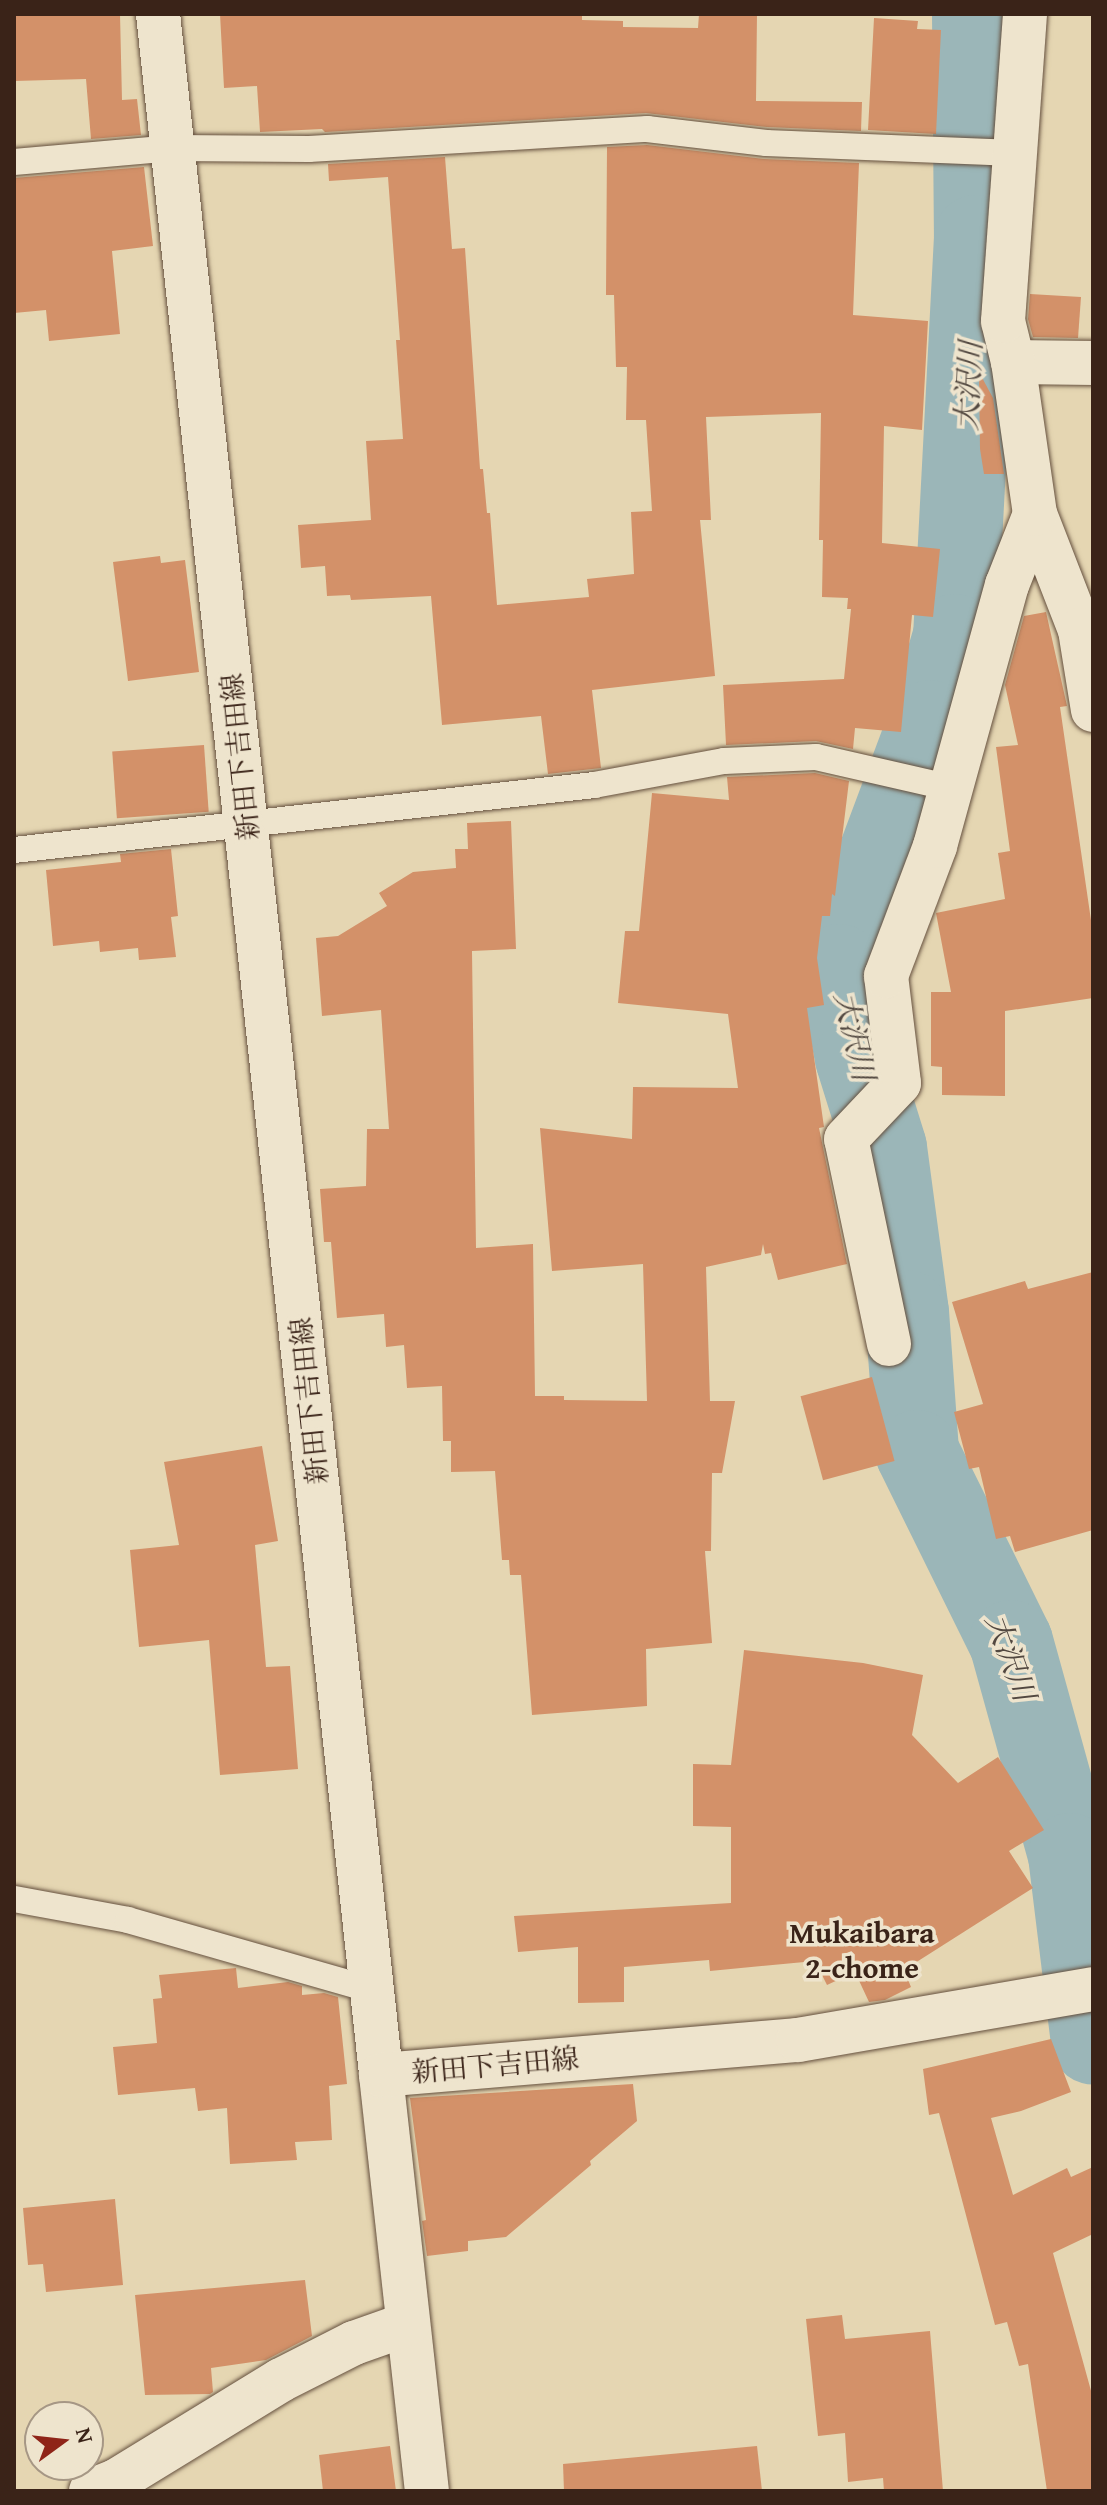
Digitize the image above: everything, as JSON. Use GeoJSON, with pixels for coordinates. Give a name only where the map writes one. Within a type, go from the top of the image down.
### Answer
{"type":"FeatureCollection","features":[{"type":"Feature","properties":{"kind":"main road","name":"新田下吉田線"},"geometry":{"type":"LineString","coordinates":[[158,14],[381,2075],[798,2040],[1073,1993]]}},
{"type":"Feature","properties":{"kind":"main road"},"geometry":{"type":"LineString","coordinates":[[1025,14],[1003,321],[1013,362],[1035,514],[1080,630],[1093,710]]}},
{"type":"Feature","properties":{"kind":"main road"},"geometry":{"type":"LineString","coordinates":[[1013,362],[1093,363]]}},
{"type":"Feature","properties":{"kind":"main road"},"geometry":{"type":"LineString","coordinates":[[889,1344],[846,1139],[899,1083],[886,976],[935,846],[1007,585],[1035,514]]}},
{"type":"Feature","properties":{"kind":"main road"},"geometry":{"type":"LineString","coordinates":[[381,2075],[427,2491]]}},
{"type":"Feature","properties":{"kind":"main road"},"geometry":{"type":"LineString","coordinates":[[91,2491],[116,2481],[281,2380],[354,2343],[408,2324]]}},
{"type":"Feature","properties":{"kind":"lane"},"geometry":{"type":"LineString","coordinates":[[14,162],[173,148],[309,149],[647,129],[808,145],[1015,153]]}},
{"type":"Feature","properties":{"kind":"lane"},"geometry":{"type":"LineString","coordinates":[[14,850],[594,785],[724,761],[816,757],[951,788]]}},
{"type":"Feature","properties":{"kind":"lane"},"geometry":{"type":"LineString","coordinates":[[14,1899],[128,1920],[372,1990]]}},
{"type":"Feature","properties":{"kind":"building"},"geometry":{"type":"Polygon","coordinates":[[[14,14],[120,14],[122,100],[137,99],[141,135],[91,139],[86,79],[14,81],[14,14]]]}},
{"type":"Feature","properties":{"kind":"building"},"geometry":{"type":"Polygon","coordinates":[[[220,14],[582,14],[582,20],[623,21],[623,27],[698,28],[699,14],[757,14],[756,101],[862,102],[861,131],[767,127],[646,113],[325,132],[322,129],[260,132],[257,86],[224,88],[220,14]]]}},
{"type":"Feature","properties":{"kind":"building"},"geometry":{"type":"Polygon","coordinates":[[[874,18],[918,21],[917,29],[941,30],[936,134],[868,130],[874,18]]]}},
{"type":"Feature","properties":{"kind":"building"},"geometry":{"type":"Polygon","coordinates":[[[647,145],[764,159],[859,163],[853,315],[928,321],[922,430],[884,426],[882,543],[940,549],[933,617],[912,615],[901,732],[855,728],[853,749],[816,741],[726,745],[723,685],[844,679],[851,609],[847,609],[848,598],[822,597],[823,540],[819,540],[821,413],[706,417],[711,520],[700,520],[715,676],[592,690],[601,768],[548,774],[541,716],[442,725],[431,596],[351,600],[350,595],[327,596],[325,566],[301,568],[298,525],[371,520],[366,441],[403,439],[396,340],[400,340],[388,177],[329,181],[328,164],[445,157],[452,249],[465,248],[480,469],[483,469],[487,513],[490,513],[497,605],[589,597],[587,579],[634,574],[631,512],[652,511],[646,420],[626,420],[627,367],[616,367],[614,295],[606,295],[607,147],[647,145]]]}},
{"type":"Feature","properties":{"kind":"building"},"geometry":{"type":"Polygon","coordinates":[[[144,167],[153,246],[112,251],[120,334],[49,341],[46,310],[14,313],[14,178],[144,167]]]}},
{"type":"Feature","properties":{"kind":"building"},"geometry":{"type":"Polygon","coordinates":[[[1030,294],[1081,297],[1078,338],[1033,337],[1028,319],[1030,294]]]}},
{"type":"Feature","properties":{"kind":"building"},"geometry":{"type":"Polygon","coordinates":[[[979,372],[993,398],[1004,474],[984,474],[980,449],[979,372]]]}},
{"type":"Feature","properties":{"kind":"building"},"geometry":{"type":"Polygon","coordinates":[[[160,556],[161,563],[185,560],[199,672],[128,681],[113,562],[160,556]]]}},
{"type":"Feature","properties":{"kind":"building"},"geometry":{"type":"Polygon","coordinates":[[[1046,612],[1067,706],[1060,707],[1093,934],[1093,998],[1005,1011],[1005,1096],[942,1095],[942,1067],[931,1066],[931,992],[951,992],[936,913],[1005,899],[998,853],[1010,851],[996,747],[1018,745],[1005,685],[1024,616],[1046,612]]]}},
{"type":"Feature","properties":{"kind":"building"},"geometry":{"type":"Polygon","coordinates":[[[204,745],[209,812],[117,818],[112,751],[204,745]]]}},
{"type":"Feature","properties":{"kind":"building"},"geometry":{"type":"Polygon","coordinates":[[[815,773],[849,781],[835,896],[832,894],[830,916],[822,916],[817,958],[824,1005],[807,1008],[824,1127],[819,1128],[847,1264],[778,1280],[771,1253],[765,1254],[763,1244],[761,1255],[706,1267],[710,1401],[735,1401],[722,1473],[712,1473],[711,1551],[705,1551],[712,1643],[646,1649],[647,1706],[532,1715],[521,1575],[510,1575],[509,1560],[502,1560],[495,1471],[451,1472],[451,1441],[443,1441],[442,1386],[407,1388],[404,1345],[386,1347],[384,1314],[337,1318],[331,1242],[324,1242],[320,1189],[366,1186],[367,1129],[389,1129],[381,1010],[322,1016],[316,938],[338,936],[387,906],[379,893],[413,872],[456,868],[455,849],[468,849],[467,823],[511,821],[516,949],[472,951],[476,1248],[533,1244],[535,1396],[564,1396],[564,1400],[647,1401],[643,1264],[552,1271],[540,1128],[632,1139],[633,1087],[738,1088],[728,1014],[618,1003],[625,931],[639,931],[652,793],[729,800],[727,777],[815,773]]]}},
{"type":"Feature","properties":{"kind":"building"},"geometry":{"type":"Polygon","coordinates":[[[171,849],[178,916],[171,917],[176,957],[139,960],[138,948],[100,952],[99,941],[53,946],[46,870],[121,862],[120,854],[171,849]]]}},
{"type":"Feature","properties":{"kind":"building"},"geometry":{"type":"Polygon","coordinates":[[[1093,1272],[1093,1530],[1015,1552],[1010,1536],[996,1539],[979,1467],[969,1469],[954,1412],[983,1404],[952,1302],[1025,1281],[1028,1289],[1093,1272]]]}},
{"type":"Feature","properties":{"kind":"building"},"geometry":{"type":"Polygon","coordinates":[[[872,1377],[895,1461],[823,1480],[801,1396],[872,1377]]]}},
{"type":"Feature","properties":{"kind":"building"},"geometry":{"type":"Polygon","coordinates":[[[262,1446],[278,1541],[255,1545],[266,1667],[290,1666],[298,1769],[220,1775],[209,1640],[139,1647],[130,1550],[179,1545],[164,1462],[262,1446]]]}},
{"type":"Feature","properties":{"kind":"building"},"geometry":{"type":"Polygon","coordinates":[[[744,1650],[863,1663],[923,1675],[912,1735],[958,1783],[998,1757],[1044,1830],[1009,1851],[1033,1888],[904,1970],[911,1987],[885,2000],[869,2002],[855,1972],[827,1985],[815,1961],[710,1971],[709,1960],[624,1967],[624,2002],[578,2003],[578,1947],[518,1952],[514,1916],[731,1903],[731,1827],[693,1826],[693,1764],[731,1765],[744,1650]]]}},
{"type":"Feature","properties":{"kind":"building"},"geometry":{"type":"Polygon","coordinates":[[[236,1968],[238,1988],[288,1982],[302,1986],[302,1995],[324,1993],[338,1997],[347,2084],[329,2086],[332,2140],[295,2142],[297,2160],[230,2164],[227,2108],[198,2111],[195,2088],[118,2095],[113,2047],[157,2043],[153,1999],[162,1998],[159,1975],[236,1968]]]}},
{"type":"Feature","properties":{"kind":"building"},"geometry":{"type":"Polygon","coordinates":[[[1051,2039],[1071,2092],[1021,2111],[991,2118],[1013,2195],[1067,2168],[1071,2177],[1093,2167],[1093,2234],[1053,2253],[1093,2398],[1093,2491],[1047,2491],[1028,2364],[1019,2366],[1007,2322],[995,2325],[939,2113],[929,2115],[923,2069],[1051,2039]]]}},
{"type":"Feature","properties":{"kind":"building"},"geometry":{"type":"Polygon","coordinates":[[[633,2084],[637,2121],[590,2161],[591,2165],[506,2237],[468,2241],[468,2251],[427,2256],[422,2221],[426,2220],[410,2098],[633,2084]]]}},
{"type":"Feature","properties":{"kind":"building"},"geometry":{"type":"Polygon","coordinates":[[[115,2199],[123,2285],[46,2292],[43,2264],[28,2265],[23,2208],[115,2199]]]}},
{"type":"Feature","properties":{"kind":"building"},"geometry":{"type":"Polygon","coordinates":[[[305,2280],[312,2336],[266,2360],[211,2368],[213,2392],[210,2394],[145,2395],[135,2295],[305,2280]]]}},
{"type":"Feature","properties":{"kind":"building"},"geometry":{"type":"Polygon","coordinates":[[[842,2315],[845,2339],[930,2331],[943,2491],[884,2491],[883,2478],[848,2482],[845,2433],[818,2436],[806,2319],[842,2315]]]}},
{"type":"Feature","properties":{"kind":"building"},"geometry":{"type":"Polygon","coordinates":[[[390,2446],[396,2491],[323,2491],[319,2455],[390,2446]]]}},
{"type":"Feature","properties":{"kind":"building"},"geometry":{"type":"Polygon","coordinates":[[[757,2446],[762,2491],[564,2491],[563,2464],[757,2446]]]}},
{"type":"Feature","properties":{"kind":"waterway","name":"大沢川"},"geometry":{"type":"LineString","coordinates":[[974,14],[976,237],[955,636],[930,722],[839,966],[857,1058],[885,1148],[907,1312],[917,1452],[1011,1642],[1070,1855],[1093,2043]]}},
{"type":"Feature","properties":{"kind":"district","name":"Mukaibara 2-chome"},"geometry":{"type":"Point","coordinates":[862,1949]}}]}
